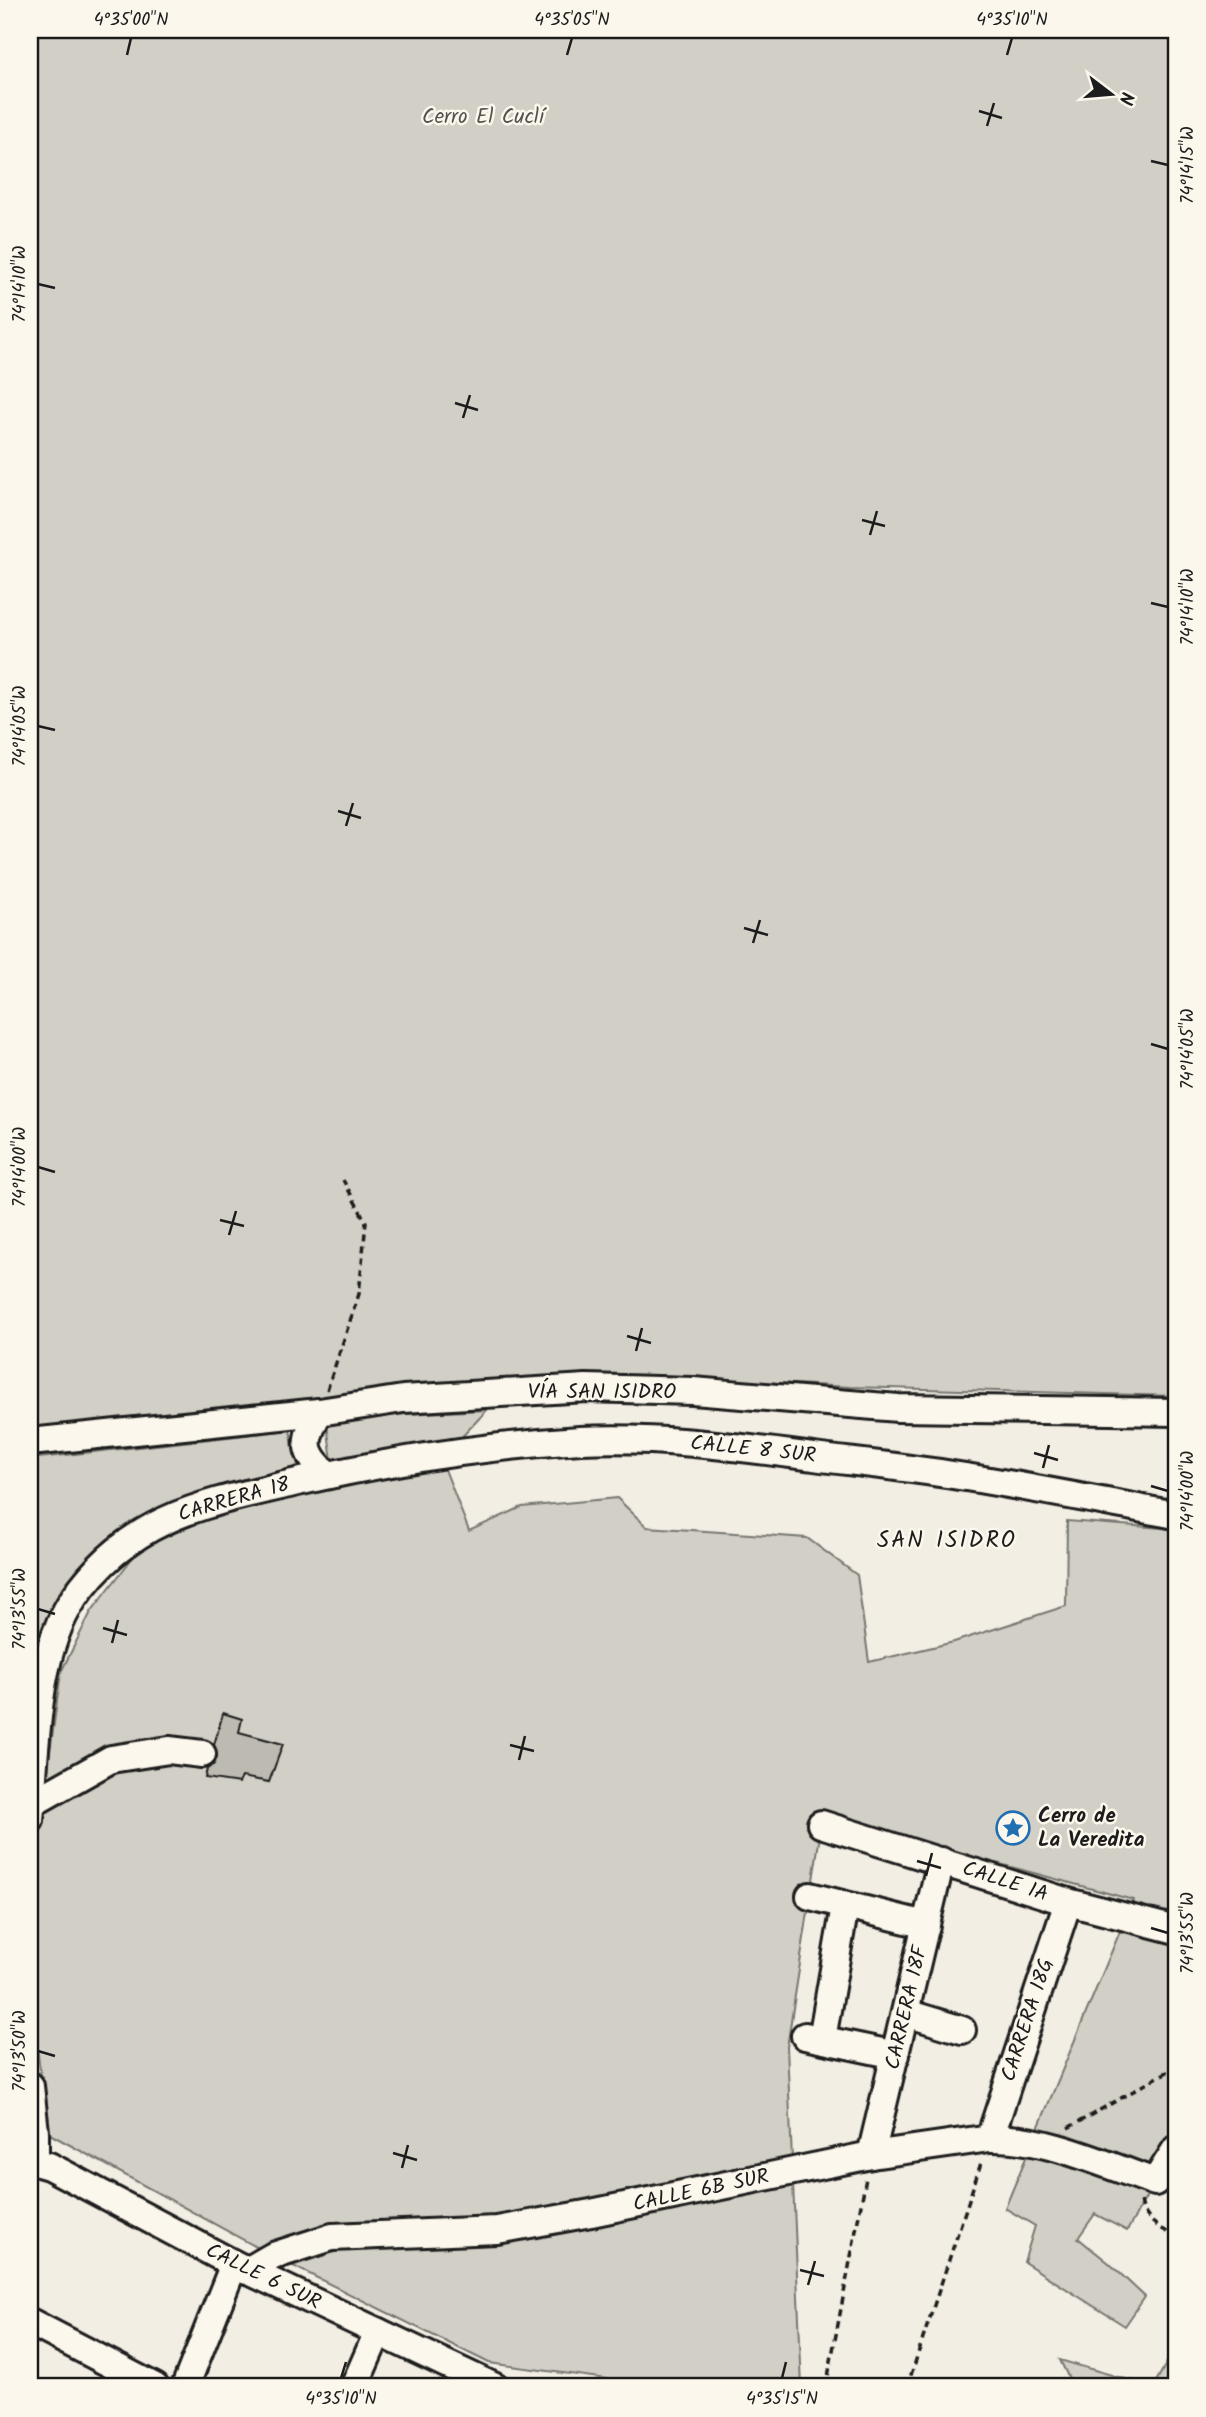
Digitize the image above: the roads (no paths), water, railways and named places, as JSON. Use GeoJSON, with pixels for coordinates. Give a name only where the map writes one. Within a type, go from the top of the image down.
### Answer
{"type":"FeatureCollection","features":[{"type":"Feature","properties":{"kind":"street","name":"VÍA SAN ISIDRO"},"geometry":{"type":"LineString","coordinates":[[30,1443],[319,1412],[403,1399],[586,1388],[693,1391],[898,1408],[1176,1412]]}},
{"type":"Feature","properties":{"kind":"street","name":"CARRERA 18"},"geometry":{"type":"LineString","coordinates":[[319,1412],[310,1429],[307,1449],[314,1462],[328,1475]]}},
{"type":"Feature","properties":{"kind":"street","name":"CALLE 8 SUR"},"geometry":{"type":"LineString","coordinates":[[328,1475],[394,1460],[582,1440],[703,1443],[958,1476],[1176,1516]]}},
{"type":"Feature","properties":{"kind":"street","name":"CARRERA 18"},"geometry":{"type":"LineString","coordinates":[[30,1812],[34,1744],[43,1685],[55,1637],[72,1601],[102,1563],[145,1529],[201,1505],[328,1475]]}},
{"type":"Feature","properties":{"kind":"street"},"geometry":{"type":"LineString","coordinates":[[30,1812],[111,1759],[169,1750],[202,1754]]}},
{"type":"Feature","properties":{"kind":"street","name":"CALLE 1A"},"geometry":{"type":"LineString","coordinates":[[821,1824],[1068,1902],[1176,1930]]}},
{"type":"Feature","properties":{"kind":"street","name":"CARRERA 18F"},"geometry":{"type":"LineString","coordinates":[[871,2155],[941,1861]]}},
{"type":"Feature","properties":{"kind":"street"},"geometry":{"type":"LineString","coordinates":[[810,1896],[926,1925]]}},
{"type":"Feature","properties":{"kind":"street","name":"CARRERA 18G"},"geometry":{"type":"LineString","coordinates":[[990,2138],[1068,1902]]}},
{"type":"Feature","properties":{"kind":"street"},"geometry":{"type":"LineString","coordinates":[[845,1906],[813,2037],[896,2055]]}},
{"type":"Feature","properties":{"kind":"street"},"geometry":{"type":"LineString","coordinates":[[906,2013],[962,2030]]}},
{"type":"Feature","properties":{"kind":"street"},"geometry":{"type":"LineString","coordinates":[[30,2086],[35,2132],[32,2164]]}},
{"type":"Feature","properties":{"kind":"street","name":"CALLE 6B SUR"},"geometry":{"type":"LineString","coordinates":[[240,2268],[332,2237],[497,2230],[871,2155],[990,2138],[1009,2138],[1040,2144],[1155,2182],[1176,2149]]}},
{"type":"Feature","properties":{"kind":"street","name":"CALLE 6 SUR"},"geometry":{"type":"LineString","coordinates":[[32,2164],[49,2166],[240,2268],[495,2387]]}},
{"type":"Feature","properties":{"kind":"street"},"geometry":{"type":"LineString","coordinates":[[185,2387],[240,2268]]}},
{"type":"Feature","properties":{"kind":"street"},"geometry":{"type":"LineString","coordinates":[[30,2322],[155,2387]]}},
{"type":"Feature","properties":{"kind":"street"},"geometry":{"type":"LineString","coordinates":[[354,2387],[378,2332]]}},
{"type":"Feature","properties":{"kind":"place","name":"Cerro de La Veredita"},"geometry":{"type":"Point","coordinates":[1013,1828]}},
{"type":"Feature","properties":{"kind":"district","name":"SAN ISIDRO"},"geometry":{"type":"Point","coordinates":[947,1541]}},
{"type":"Feature","properties":{"kind":"park label","name":"Cerro El Cuclí"},"geometry":{"type":"Point","coordinates":[483,117]}}]}
